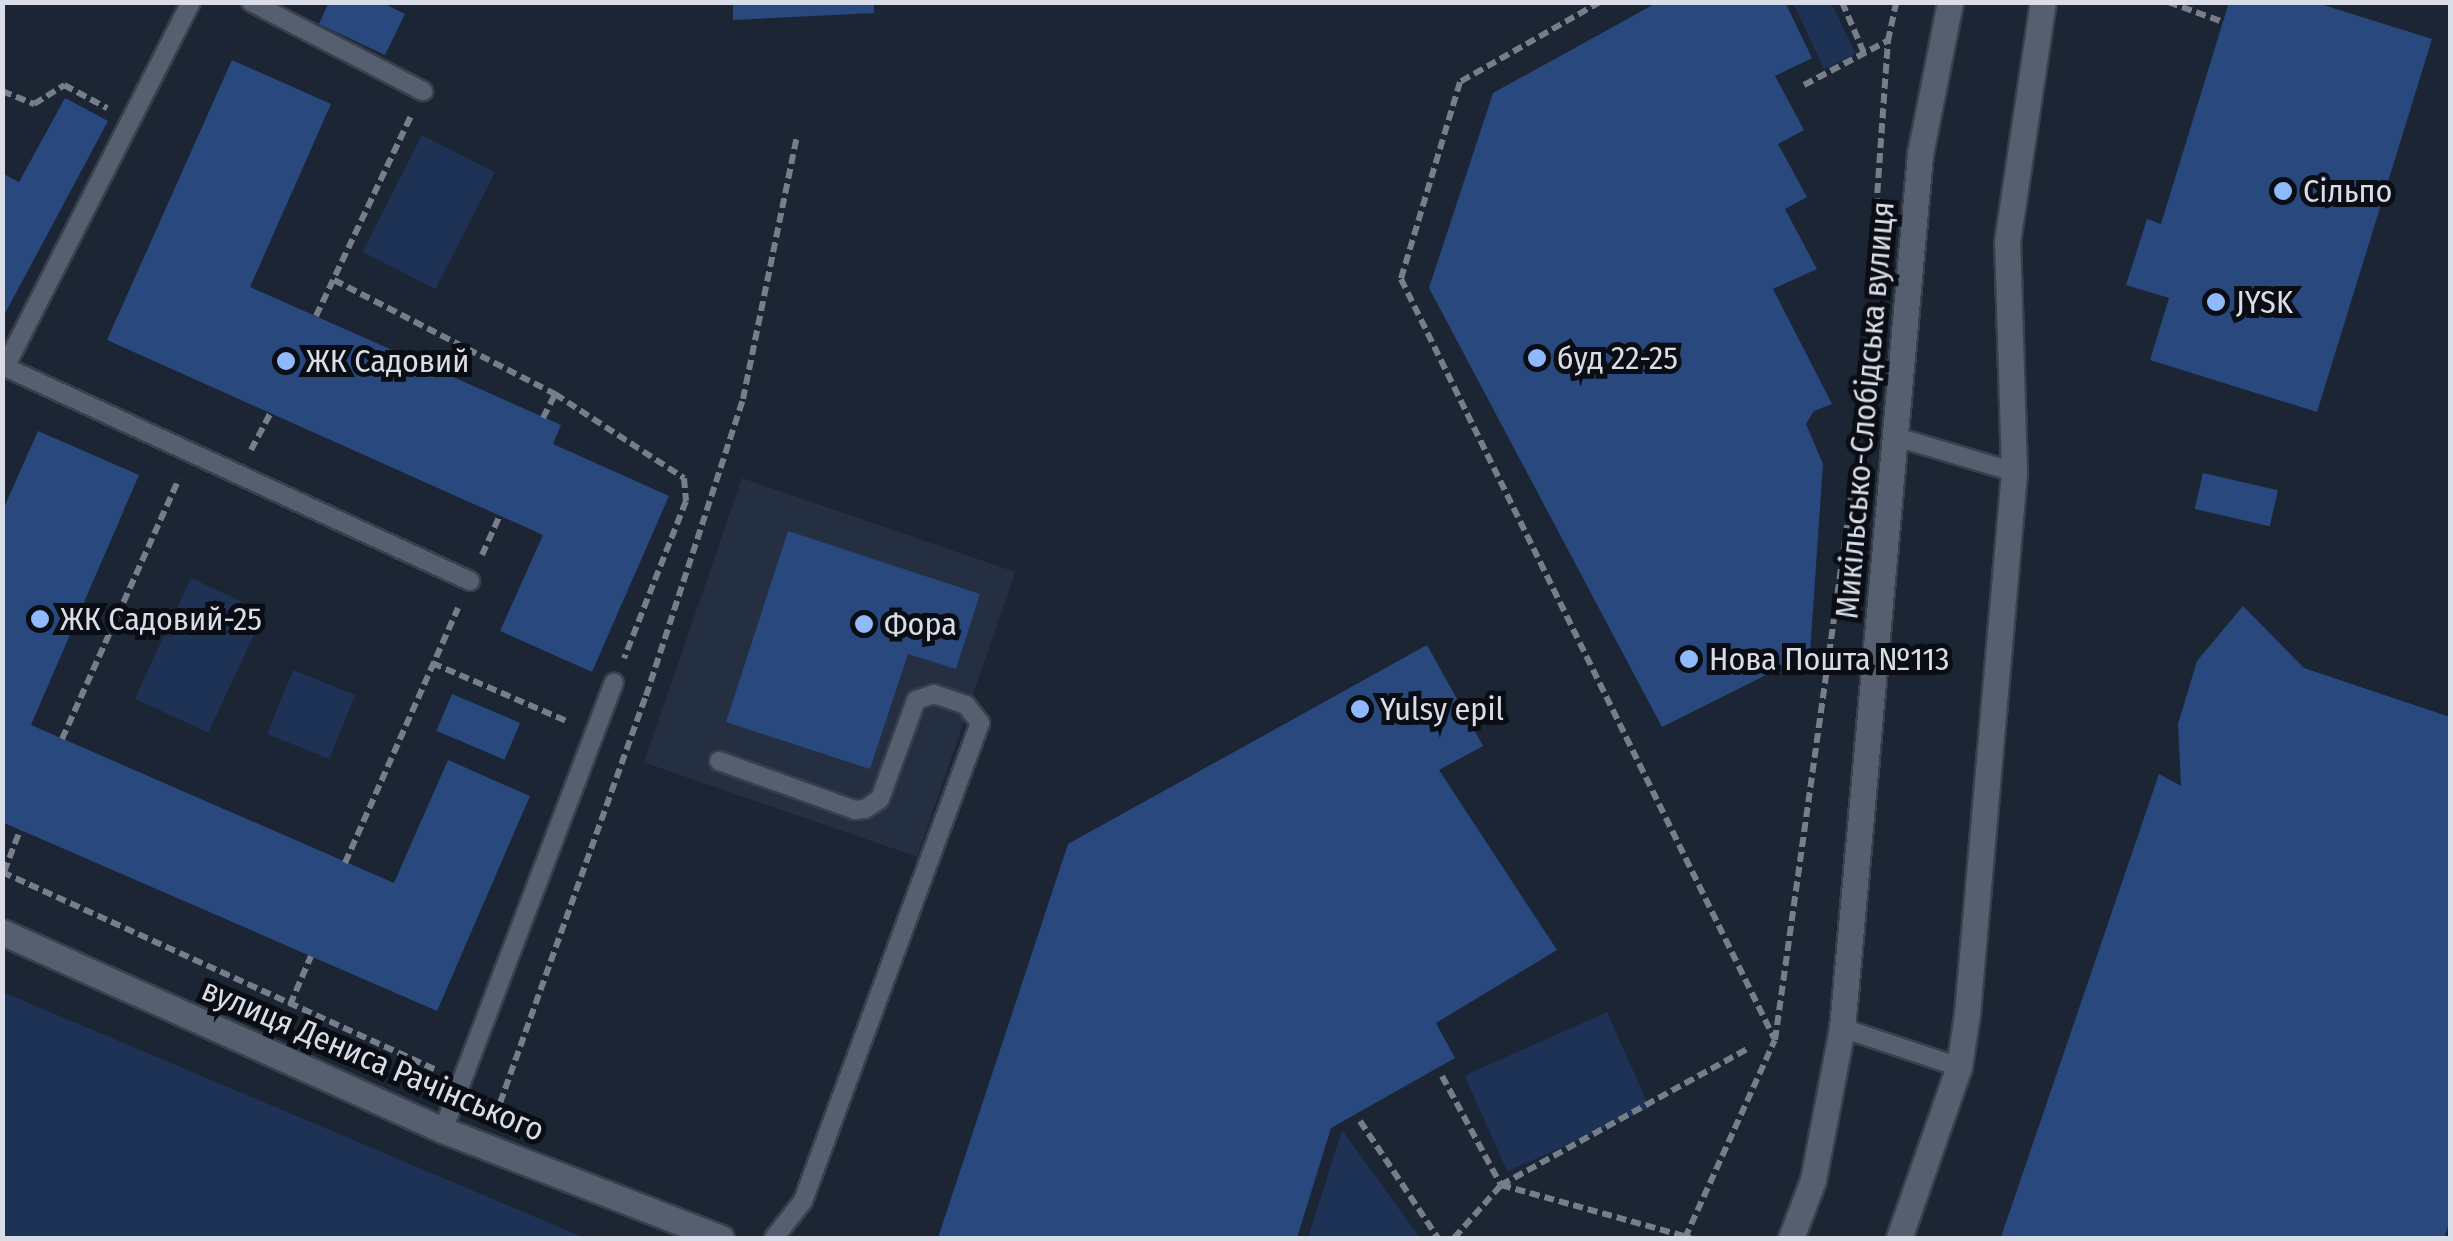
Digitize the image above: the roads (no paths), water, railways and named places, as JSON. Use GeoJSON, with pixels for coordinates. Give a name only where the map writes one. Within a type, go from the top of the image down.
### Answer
{"type":"FeatureCollection","features":[{"type":"Feature","properties":{"kind":"street","name":"Микільсько-Слобідська вулиця"},"geometry":{"type":"LineString","coordinates":[[1791,1238],[1813,1180],[1842,1028],[1920,154],[1950,2]]}},
{"type":"Feature","properties":{"kind":"street"},"geometry":{"type":"LineString","coordinates":[[1898,1238],[1959,1068],[2014,472],[2007,242],[2043,2]]}},
{"type":"Feature","properties":{"kind":"street","name":"вулиця Дениса Рачінського"},"geometry":{"type":"LineString","coordinates":[[2,932],[442,1130],[721,1238]]}},
{"type":"Feature","properties":{"kind":"lane"},"geometry":{"type":"LineString","coordinates":[[191,2],[3,368],[470,581]]}},
{"type":"Feature","properties":{"kind":"lane"},"geometry":{"type":"LineString","coordinates":[[251,2],[423,91]]}},
{"type":"Feature","properties":{"kind":"lane"},"geometry":{"type":"LineString","coordinates":[[1896,437],[2014,472]]}},
{"type":"Feature","properties":{"kind":"lane"},"geometry":{"type":"LineString","coordinates":[[442,1130],[614,683]]}},
{"type":"Feature","properties":{"kind":"lane"},"geometry":{"type":"LineString","coordinates":[[719,761],[865,809],[880,799],[916,700],[934,694],[966,705],[980,723],[803,1201],[774,1238]]}},
{"type":"Feature","properties":{"kind":"lane"},"geometry":{"type":"LineString","coordinates":[[1842,1028],[1959,1068]]}},
{"type":"Feature","properties":{"kind":"place","name":"Сільпо"},"geometry":{"type":"Point","coordinates":[2283,191]}},
{"type":"Feature","properties":{"kind":"place","name":"JYSK"},"geometry":{"type":"Point","coordinates":[2216,302]}},
{"type":"Feature","properties":{"kind":"place","name":"буд 22-25"},"geometry":{"type":"Point","coordinates":[1537,358]}},
{"type":"Feature","properties":{"kind":"place","name":"ЖК Садовий"},"geometry":{"type":"Point","coordinates":[286,361]}},
{"type":"Feature","properties":{"kind":"place","name":"ЖК Садовий-25"},"geometry":{"type":"Point","coordinates":[40,619]}},
{"type":"Feature","properties":{"kind":"place","name":"Фора"},"geometry":{"type":"Point","coordinates":[864,624]}},
{"type":"Feature","properties":{"kind":"place","name":"Нова Пошта №113"},"geometry":{"type":"Point","coordinates":[1689,659]}},
{"type":"Feature","properties":{"kind":"place","name":"Yulsy epil"},"geometry":{"type":"Point","coordinates":[1360,709]}}]}
